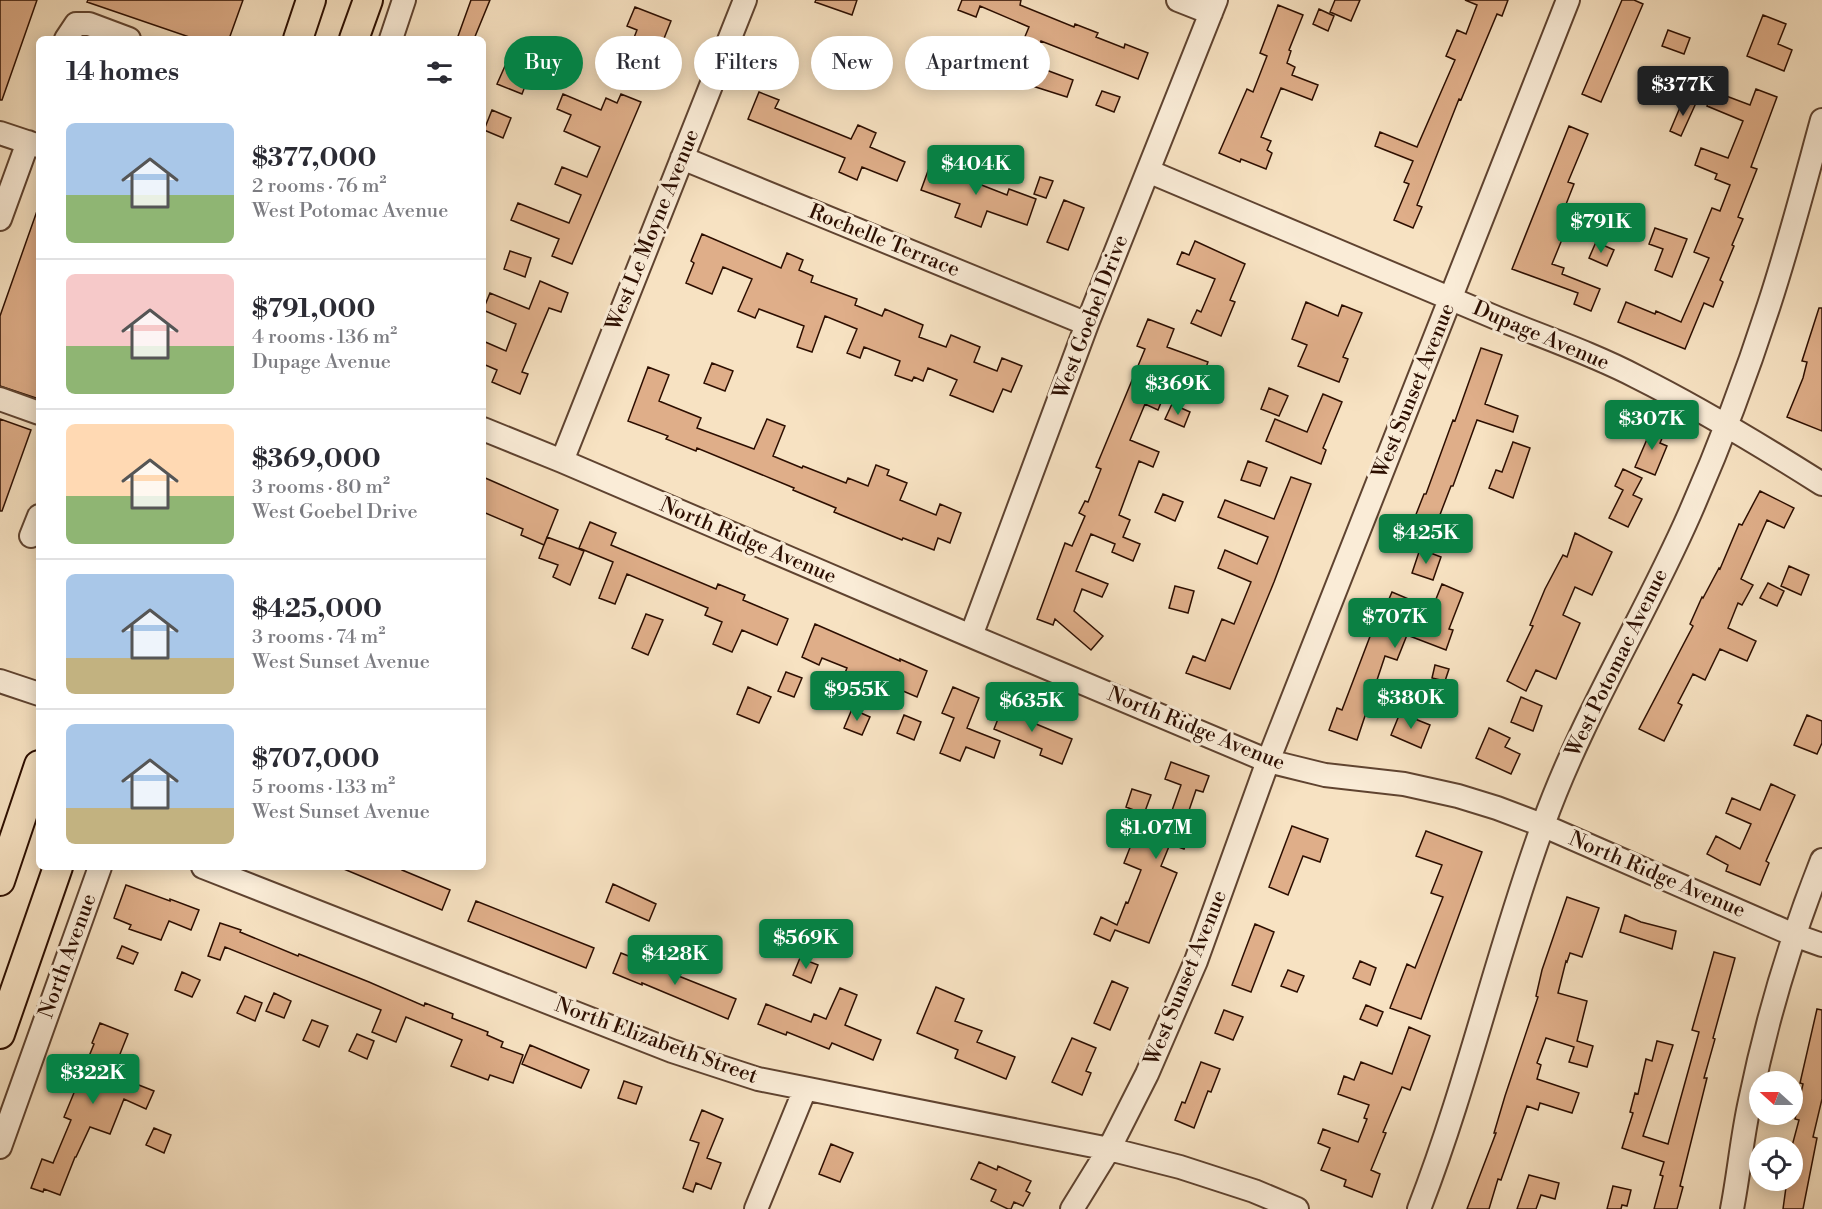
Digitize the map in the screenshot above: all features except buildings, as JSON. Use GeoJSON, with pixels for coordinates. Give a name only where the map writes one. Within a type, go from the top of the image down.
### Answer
{"type":"FeatureCollection","features":[{"type":"Feature","properties":{"kind":"main road"},"geometry":{"type":"LineString","coordinates":[[299,36],[311,0]]}},
{"type":"Feature","properties":{"kind":"main road"},"geometry":{"type":"LineString","coordinates":[[355,36],[368,0]]}},
{"type":"Feature","properties":{"kind":"main road"},"geometry":{"type":"LineString","coordinates":[[0,880],[36,774]]}},
{"type":"Feature","properties":{"kind":"main road","name":"North Avenue"},"geometry":{"type":"LineString","coordinates":[[0,1034],[57,870]]}},
{"type":"Feature","properties":{"kind":"street"},"geometry":{"type":"LineString","coordinates":[[392,36],[404,0]]}},
{"type":"Feature","properties":{"kind":"street","name":"West Le Moyne Avenue"},"geometry":{"type":"LineString","coordinates":[[562,461],[745,0]]}},
{"type":"Feature","properties":{"kind":"street"},"geometry":{"type":"LineString","coordinates":[[1178,0],[1213,7]]}},
{"type":"Feature","properties":{"kind":"street","name":"West Sunset Avenue"},"geometry":{"type":"LineString","coordinates":[[1072,1209],[1109,1149],[1147,1074],[1196,961],[1268,761],[1568,0]]}},
{"type":"Feature","properties":{"kind":"street","name":"West Goebel Drive"},"geometry":{"type":"LineString","coordinates":[[971,636],[1086,324],[1213,7]]}},
{"type":"Feature","properties":{"kind":"street"},"geometry":{"type":"LineString","coordinates":[[68,36],[76,24],[89,24],[121,36]]}},
{"type":"Feature","properties":{"kind":"street","name":"West Potomac Avenue"},"geometry":{"type":"LineString","coordinates":[[1419,1209],[1458,1099],[1542,825],[1587,721],[1689,516],[1726,426],[1770,304],[1822,120]]}},
{"type":"Feature","properties":{"kind":"street"},"geometry":{"type":"LineString","coordinates":[[0,133],[33,144],[0,219]]}},
{"type":"Feature","properties":{"kind":"street","name":"Rochelle Terrace"},"geometry":{"type":"LineString","coordinates":[[682,158],[1086,324]]}},
{"type":"Feature","properties":{"kind":"street","name":"Dupage Avenue"},"geometry":{"type":"LineString","coordinates":[[1148,171],[1583,351],[1637,377],[1726,426],[1822,484]]}},
{"type":"Feature","properties":{"kind":"street"},"geometry":{"type":"LineString","coordinates":[[0,399],[36,412]]}},
{"type":"Feature","properties":{"kind":"street","name":"North Ridge Avenue"},"geometry":{"type":"LineString","coordinates":[[486,430],[1268,761],[1325,776],[1404,784],[1458,796],[1542,825],[1794,935],[1822,945]]}},
{"type":"Feature","properties":{"kind":"street"},"geometry":{"type":"LineString","coordinates":[[0,681],[36,693]]}},
{"type":"Feature","properties":{"kind":"street"},"geometry":{"type":"LineString","coordinates":[[1732,1209],[1750,1102],[1773,1002],[1794,935],[1822,860]]}},
{"type":"Feature","properties":{"kind":"street","name":"North Avenue"},"geometry":{"type":"LineString","coordinates":[[0,1147],[99,870]]}},
{"type":"Feature","properties":{"kind":"street","name":"North Elizabeth Street"},"geometry":{"type":"LineString","coordinates":[[211,870],[672,1051],[758,1078],[1109,1149],[1180,1167],[1254,1191],[1297,1209]]}},
{"type":"Feature","properties":{"kind":"street"},"geometry":{"type":"LineString","coordinates":[[756,1209],[806,1089]]}}]}
